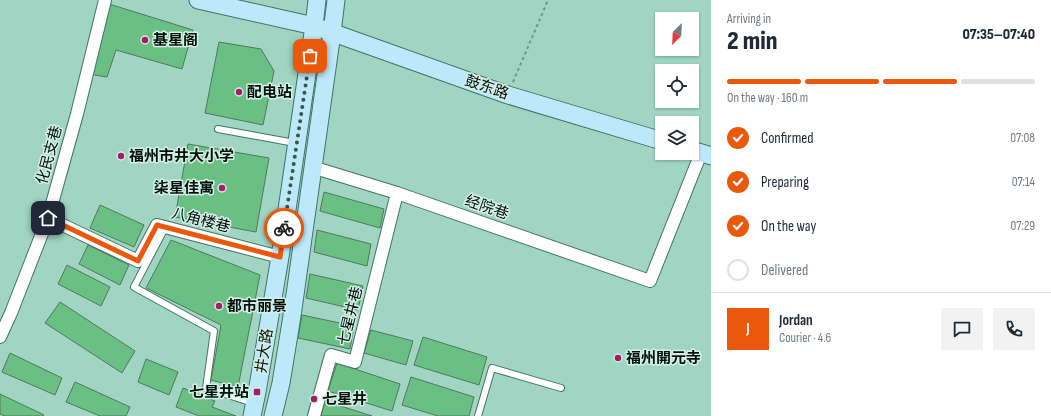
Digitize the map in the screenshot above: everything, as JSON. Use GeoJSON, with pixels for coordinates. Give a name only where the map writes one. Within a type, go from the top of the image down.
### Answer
{"type":"FeatureCollection","features":[{"type":"Feature","properties":{"kind":"street","name":"化民支巷"},"geometry":{"type":"LineString","coordinates":[[0,337],[11,313],[48,218],[77,114],[105,0]]}},
{"type":"Feature","properties":{"kind":"street","name":"鼓东路"},"geometry":{"type":"LineString","coordinates":[[198,0],[314,26],[508,95],[655,139]]}},
{"type":"Feature","properties":{"kind":"street","name":"井大路"},"geometry":{"type":"LineString","coordinates":[[254,410],[280,257],[317,0]]}},
{"type":"Feature","properties":{"kind":"street"},"geometry":{"type":"LineString","coordinates":[[273,416],[292,316],[336,0]]}},
{"type":"Feature","properties":{"kind":"street","name":"经院巷"},"geometry":{"type":"LineString","coordinates":[[312,167],[396,193],[650,281],[701,153]]}},
{"type":"Feature","properties":{"kind":"street","name":"七星井巷"},"geometry":{"type":"LineString","coordinates":[[314,416],[331,355],[355,362],[396,193]]}},
{"type":"Feature","properties":{"kind":"street","name":"八角楼巷"},"geometry":{"type":"LineString","coordinates":[[48,218],[138,261],[157,225],[280,257]]}},
{"type":"Feature","properties":{"kind":"lane"},"geometry":{"type":"LineString","coordinates":[[218,129],[296,143]]}},
{"type":"Feature","properties":{"kind":"lane"},"geometry":{"type":"LineString","coordinates":[[166,228],[134,287],[214,331],[206,388],[254,410]]}},
{"type":"Feature","properties":{"kind":"lane"},"geometry":{"type":"LineString","coordinates":[[478,416],[492,368],[561,388]]}},
{"type":"Feature","properties":{"kind":"path"},"geometry":{"type":"LineString","coordinates":[[508,95],[548,0]]}},
{"type":"Feature","properties":{"kind":"building","name":"基星阁"},"geometry":{"type":"Polygon","coordinates":[[[109,4],[193,30],[182,69],[116,50],[107,77],[89,74],[109,4]]]}},
{"type":"Feature","properties":{"kind":"building","name":"配电站"},"geometry":{"type":"Polygon","coordinates":[[[219,42],[261,49],[274,71],[263,125],[205,113],[219,42]]]}},
{"type":"Feature","properties":{"kind":"building","name":"柒星佳寓"},"geometry":{"type":"Polygon","coordinates":[[[188,144],[269,158],[256,232],[175,217],[188,144]]]}},
{"type":"Feature","properties":{"kind":"building"},"geometry":{"type":"Polygon","coordinates":[[[324,192],[384,209],[380,228],[320,211],[324,192]]]}},
{"type":"Feature","properties":{"kind":"building"},"geometry":{"type":"Polygon","coordinates":[[[100,205],[144,225],[134,247],[90,228],[100,205]]]}},
{"type":"Feature","properties":{"kind":"building"},"geometry":{"type":"Polygon","coordinates":[[[317,230],[371,244],[367,266],[314,252],[317,230]]]}},
{"type":"Feature","properties":{"kind":"building","name":"都市丽景"},"geometry":{"type":"Polygon","coordinates":[[[171,240],[260,275],[238,387],[211,380],[221,325],[146,288],[171,240]]]}},
{"type":"Feature","properties":{"kind":"building"},"geometry":{"type":"Polygon","coordinates":[[[88,245],[129,265],[120,285],[79,264],[88,245]]]}},
{"type":"Feature","properties":{"kind":"building"},"geometry":{"type":"Polygon","coordinates":[[[67,265],[110,287],[101,306],[58,284],[67,265]]]}},
{"type":"Feature","properties":{"kind":"building"},"geometry":{"type":"Polygon","coordinates":[[[310,274],[363,286],[358,310],[306,298],[310,274]]]}},
{"type":"Feature","properties":{"kind":"building"},"geometry":{"type":"Polygon","coordinates":[[[60,302],[135,351],[122,373],[45,323],[60,302]]]}},
{"type":"Feature","properties":{"kind":"building"},"geometry":{"type":"Polygon","coordinates":[[[302,315],[354,326],[350,349],[298,338],[302,315]]]}},
{"type":"Feature","properties":{"kind":"building"},"geometry":{"type":"Polygon","coordinates":[[[371,330],[413,341],[406,365],[364,353],[371,330]]]}},
{"type":"Feature","properties":{"kind":"building"},"geometry":{"type":"Polygon","coordinates":[[[423,337],[487,357],[479,385],[414,365],[423,337]]]}},
{"type":"Feature","properties":{"kind":"building"},"geometry":{"type":"Polygon","coordinates":[[[10,353],[62,378],[55,395],[2,372],[10,353]]]}},
{"type":"Feature","properties":{"kind":"building"},"geometry":{"type":"Polygon","coordinates":[[[146,359],[178,372],[169,395],[138,382],[146,359]]]}},
{"type":"Feature","properties":{"kind":"building"},"geometry":{"type":"Polygon","coordinates":[[[337,363],[400,384],[392,411],[328,391],[337,363]]]}},
{"type":"Feature","properties":{"kind":"building"},"geometry":{"type":"Polygon","coordinates":[[[411,377],[474,397],[469,416],[438,416],[402,405],[411,377]]]}},
{"type":"Feature","properties":{"kind":"building"},"geometry":{"type":"Polygon","coordinates":[[[75,382],[130,407],[126,416],[100,416],[66,402],[75,382]]]}},
{"type":"Feature","properties":{"kind":"building"},"geometry":{"type":"Polygon","coordinates":[[[183,388],[215,401],[212,407],[236,416],[199,416],[176,407],[183,388]]]}},
{"type":"Feature","properties":{"kind":"building"},"geometry":{"type":"Polygon","coordinates":[[[0,394],[44,415],[5,416],[0,414],[0,394]]]}},
{"type":"Feature","properties":{"kind":"building"},"geometry":{"type":"Polygon","coordinates":[[[325,401],[372,416],[321,416],[325,401]]]}},
{"type":"Feature","properties":{"kind":"way so far"},"geometry":{"type":"LineString","coordinates":[[284,228],[310,56]]}},
{"type":"Feature","properties":{"kind":"place","name":"基星阁"},"geometry":{"type":"Point","coordinates":[145,40]}},
{"type":"Feature","properties":{"kind":"place","name":"配电站"},"geometry":{"type":"Point","coordinates":[239,92]}},
{"type":"Feature","properties":{"kind":"place","name":"福州市井大小学"},"geometry":{"type":"Point","coordinates":[121,156]}},
{"type":"Feature","properties":{"kind":"place","name":"柒星佳寓"},"geometry":{"type":"Point","coordinates":[222,188]}},
{"type":"Feature","properties":{"kind":"place","name":"都市丽景"},"geometry":{"type":"Point","coordinates":[219,306]}},
{"type":"Feature","properties":{"kind":"place","name":"福州開元寺"},"geometry":{"type":"Point","coordinates":[618,358]}},
{"type":"Feature","properties":{"kind":"place","name":"七星井站"},"geometry":{"type":"Point","coordinates":[257,392]}},
{"type":"Feature","properties":{"kind":"place","name":"七星井"},"geometry":{"type":"Point","coordinates":[314,399]}},
{"type":"Feature","properties":{"kind":"route"},"geometry":{"type":"LineString","coordinates":[[48,218],[138,261],[157,225],[280,257],[284,228]]}}]}
